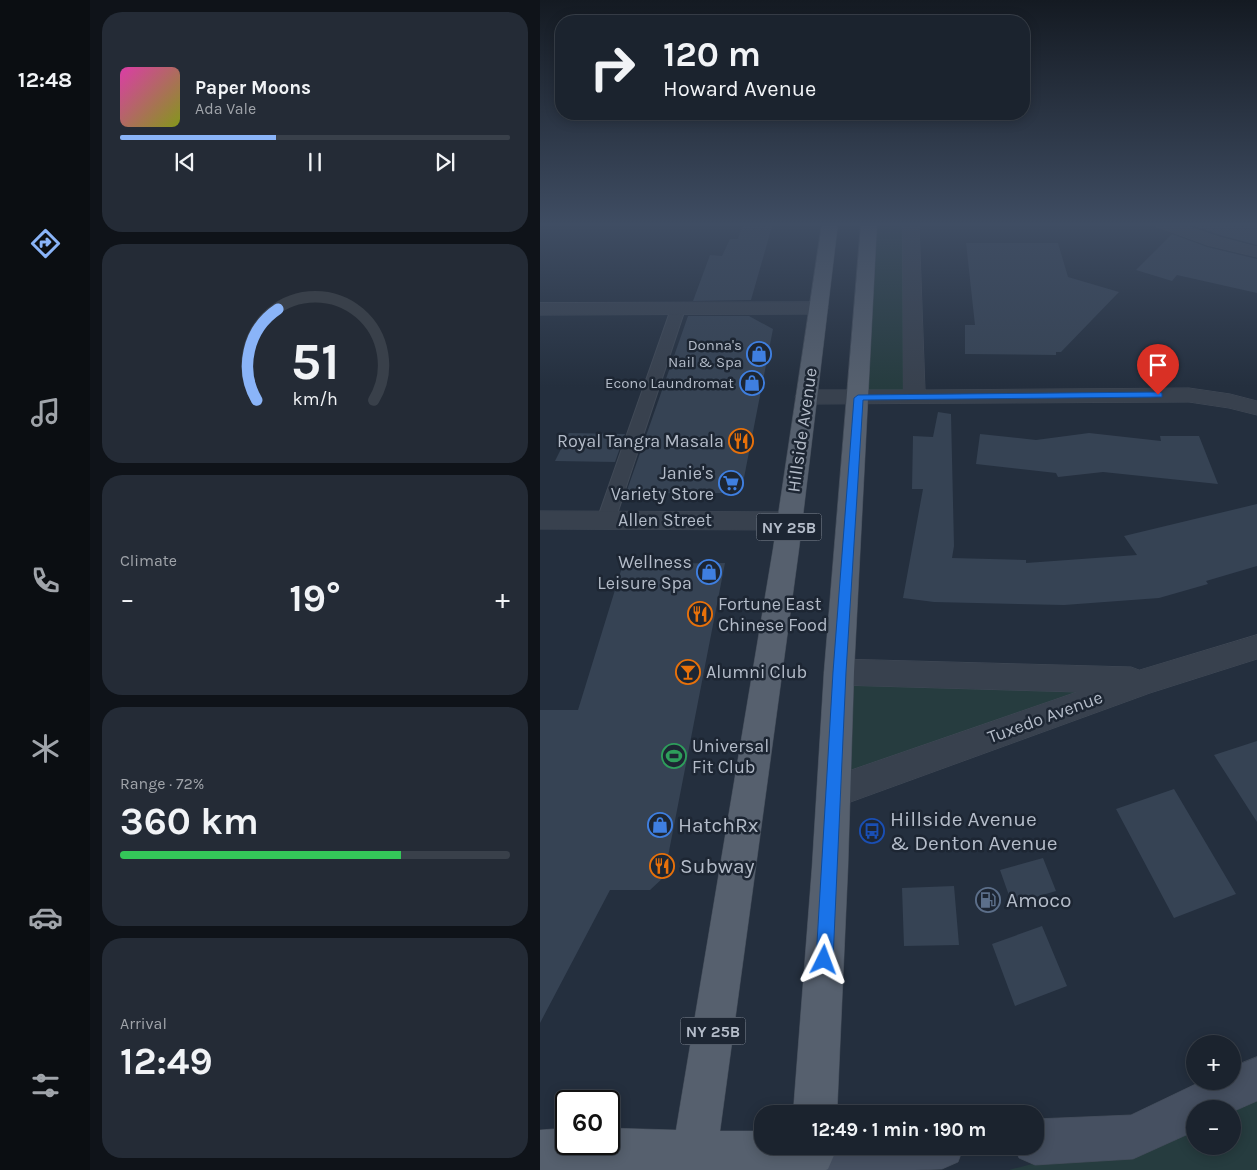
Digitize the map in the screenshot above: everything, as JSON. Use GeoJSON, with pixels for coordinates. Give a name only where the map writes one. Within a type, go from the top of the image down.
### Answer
{"type":"FeatureCollection","features":[{"type":"Feature","properties":{"kind":"main road","name":"Hillside Avenue"},"geometry":{"type":"LineString","coordinates":[[694,1162],[790,521],[823,278]]}},
{"type":"Feature","properties":{"kind":"main road"},"geometry":{"type":"LineString","coordinates":[[815,1105],[865,278]]}},
{"type":"Feature","properties":{"kind":"main road"},"geometry":{"type":"LineString","coordinates":[[1044,1142],[1133,1137],[1257,1078]]}},
{"type":"Feature","properties":{"kind":"main road"},"geometry":{"type":"LineString","coordinates":[[556,1158],[694,1162],[754,1154]]}},
{"type":"Feature","properties":{"kind":"street"},"geometry":{"type":"LineString","coordinates":[[912,278],[914,396]]}},
{"type":"Feature","properties":{"kind":"street"},"geometry":{"type":"LineString","coordinates":[[540,310],[819,308]]}},
{"type":"Feature","properties":{"kind":"street"},"geometry":{"type":"LineString","coordinates":[[806,397],[1189,395],[1230,401],[1257,408]]}},
{"type":"Feature","properties":{"kind":"street","name":"Allen Street"},"geometry":{"type":"LineString","coordinates":[[540,520],[790,521]]}},
{"type":"Feature","properties":{"kind":"street","name":"Tuxedo Avenue"},"geometry":{"type":"LineString","coordinates":[[834,792],[1148,680],[1257,647]]}},
{"type":"Feature","properties":{"kind":"street"},"geometry":{"type":"LineString","coordinates":[[840,672],[1148,680]]}},
{"type":"Feature","properties":{"kind":"lane"},"geometry":{"type":"LineString","coordinates":[[606,520],[678,309]]}},
{"type":"Feature","properties":{"kind":"green space"},"geometry":{"type":"Polygon","coordinates":[[[866,278],[912,278],[914,396],[858,397],[866,278]]]}},
{"type":"Feature","properties":{"kind":"green space"},"geometry":{"type":"Polygon","coordinates":[[[839,672],[1148,680],[834,792],[839,672]]]}},
{"type":"Feature","properties":{"kind":"green space"},"geometry":{"type":"Polygon","coordinates":[[[1257,1078],[1257,1170],[1009,1170],[1133,1137],[1186,1112],[1186,1155],[1241,1155],[1241,1100],[1211,1100],[1232,1090],[1241,1090],[1241,1086],[1257,1078]]]}},
{"type":"Feature","properties":{"kind":"building"},"geometry":{"type":"Polygon","coordinates":[[[702,278],[757,278],[751,300],[693,301],[702,278]]]}},
{"type":"Feature","properties":{"kind":"building"},"geometry":{"type":"Polygon","coordinates":[[[970,278],[1070,278],[1119,292],[1061,352],[1056,352],[1056,355],[965,354],[965,325],[975,325],[970,278]]]}},
{"type":"Feature","properties":{"kind":"building"},"geometry":{"type":"Polygon","coordinates":[[[1161,278],[1175,278],[1172,281],[1161,278]]]}},
{"type":"Feature","properties":{"kind":"building"},"geometry":{"type":"Polygon","coordinates":[[[1189,278],[1257,278],[1257,293],[1189,278]]]}},
{"type":"Feature","properties":{"kind":"building"},"geometry":{"type":"Polygon","coordinates":[[[688,316],[749,316],[773,329],[742,488],[732,493],[626,493],[688,316]]]}},
{"type":"Feature","properties":{"kind":"building"},"geometry":{"type":"Polygon","coordinates":[[[938,412],[951,414],[954,546],[952,558],[1026,560],[1026,563],[1137,555],[1124,536],[1257,504],[1257,566],[1206,581],[1208,584],[1159,598],[1064,605],[934,602],[903,598],[923,489],[912,489],[913,436],[933,437],[938,412]]]}},
{"type":"Feature","properties":{"kind":"building"},"geometry":{"type":"Polygon","coordinates":[[[569,433],[625,434],[615,462],[555,461],[569,433]]]}},
{"type":"Feature","properties":{"kind":"building"},"geometry":{"type":"Polygon","coordinates":[[[1089,433],[1161,441],[1160,436],[1199,436],[1218,484],[1103,472],[1058,477],[1056,473],[976,464],[980,434],[1036,440],[1089,433]]]}},
{"type":"Feature","properties":{"kind":"building"},"geometry":{"type":"Polygon","coordinates":[[[725,563],[664,877],[650,890],[610,890],[540,1023],[540,710],[578,710],[623,564],[725,563]]]}},
{"type":"Feature","properties":{"kind":"building"},"geometry":{"type":"Polygon","coordinates":[[[1257,741],[1257,822],[1214,755],[1257,741]]]}},
{"type":"Feature","properties":{"kind":"building"},"geometry":{"type":"Polygon","coordinates":[[[1174,789],[1236,894],[1174,918],[1116,809],[1174,789]]]}},
{"type":"Feature","properties":{"kind":"building"},"geometry":{"type":"Polygon","coordinates":[[[1043,858],[1056,891],[1012,904],[1000,870],[1043,858]]]}},
{"type":"Feature","properties":{"kind":"building"},"geometry":{"type":"Polygon","coordinates":[[[954,886],[959,945],[904,946],[902,888],[954,886]]]}},
{"type":"Feature","properties":{"kind":"building"},"geometry":{"type":"Polygon","coordinates":[[[1042,926],[1067,986],[1015,1006],[992,944],[1042,926]]]}},
{"type":"Feature","properties":{"kind":"place","name":"Donna's Nail & Spa"},"geometry":{"type":"Point","coordinates":[759,354]}},
{"type":"Feature","properties":{"kind":"place","name":"Econo Laundromat"},"geometry":{"type":"Point","coordinates":[752,383]}},
{"type":"Feature","properties":{"kind":"place","name":"Royal Tangra Masala"},"geometry":{"type":"Point","coordinates":[741,441]}},
{"type":"Feature","properties":{"kind":"place","name":"Janie's Variety Store"},"geometry":{"type":"Point","coordinates":[731,483]}},
{"type":"Feature","properties":{"kind":"place","name":"Wellness Leisure Spa"},"geometry":{"type":"Point","coordinates":[709,572]}},
{"type":"Feature","properties":{"kind":"place","name":"Fortune East Chinese Food"},"geometry":{"type":"Point","coordinates":[700,614]}},
{"type":"Feature","properties":{"kind":"place","name":"Alumni Club"},"geometry":{"type":"Point","coordinates":[688,672]}},
{"type":"Feature","properties":{"kind":"place","name":"Universal Fit Club"},"geometry":{"type":"Point","coordinates":[674,756]}},
{"type":"Feature","properties":{"kind":"place","name":"HatchRx"},"geometry":{"type":"Point","coordinates":[660,825]}},
{"type":"Feature","properties":{"kind":"place","name":"Hillside Avenue & Denton Avenue"},"geometry":{"type":"Point","coordinates":[872,831]}},
{"type":"Feature","properties":{"kind":"place","name":"Subway"},"geometry":{"type":"Point","coordinates":[662,866]}},
{"type":"Feature","properties":{"kind":"place","name":"Amoco"},"geometry":{"type":"Point","coordinates":[988,900]}},
{"type":"Feature","properties":{"kind":"route"},"geometry":{"type":"LineString","coordinates":[[824,960],[858,398],[1158,395]]}}]}
